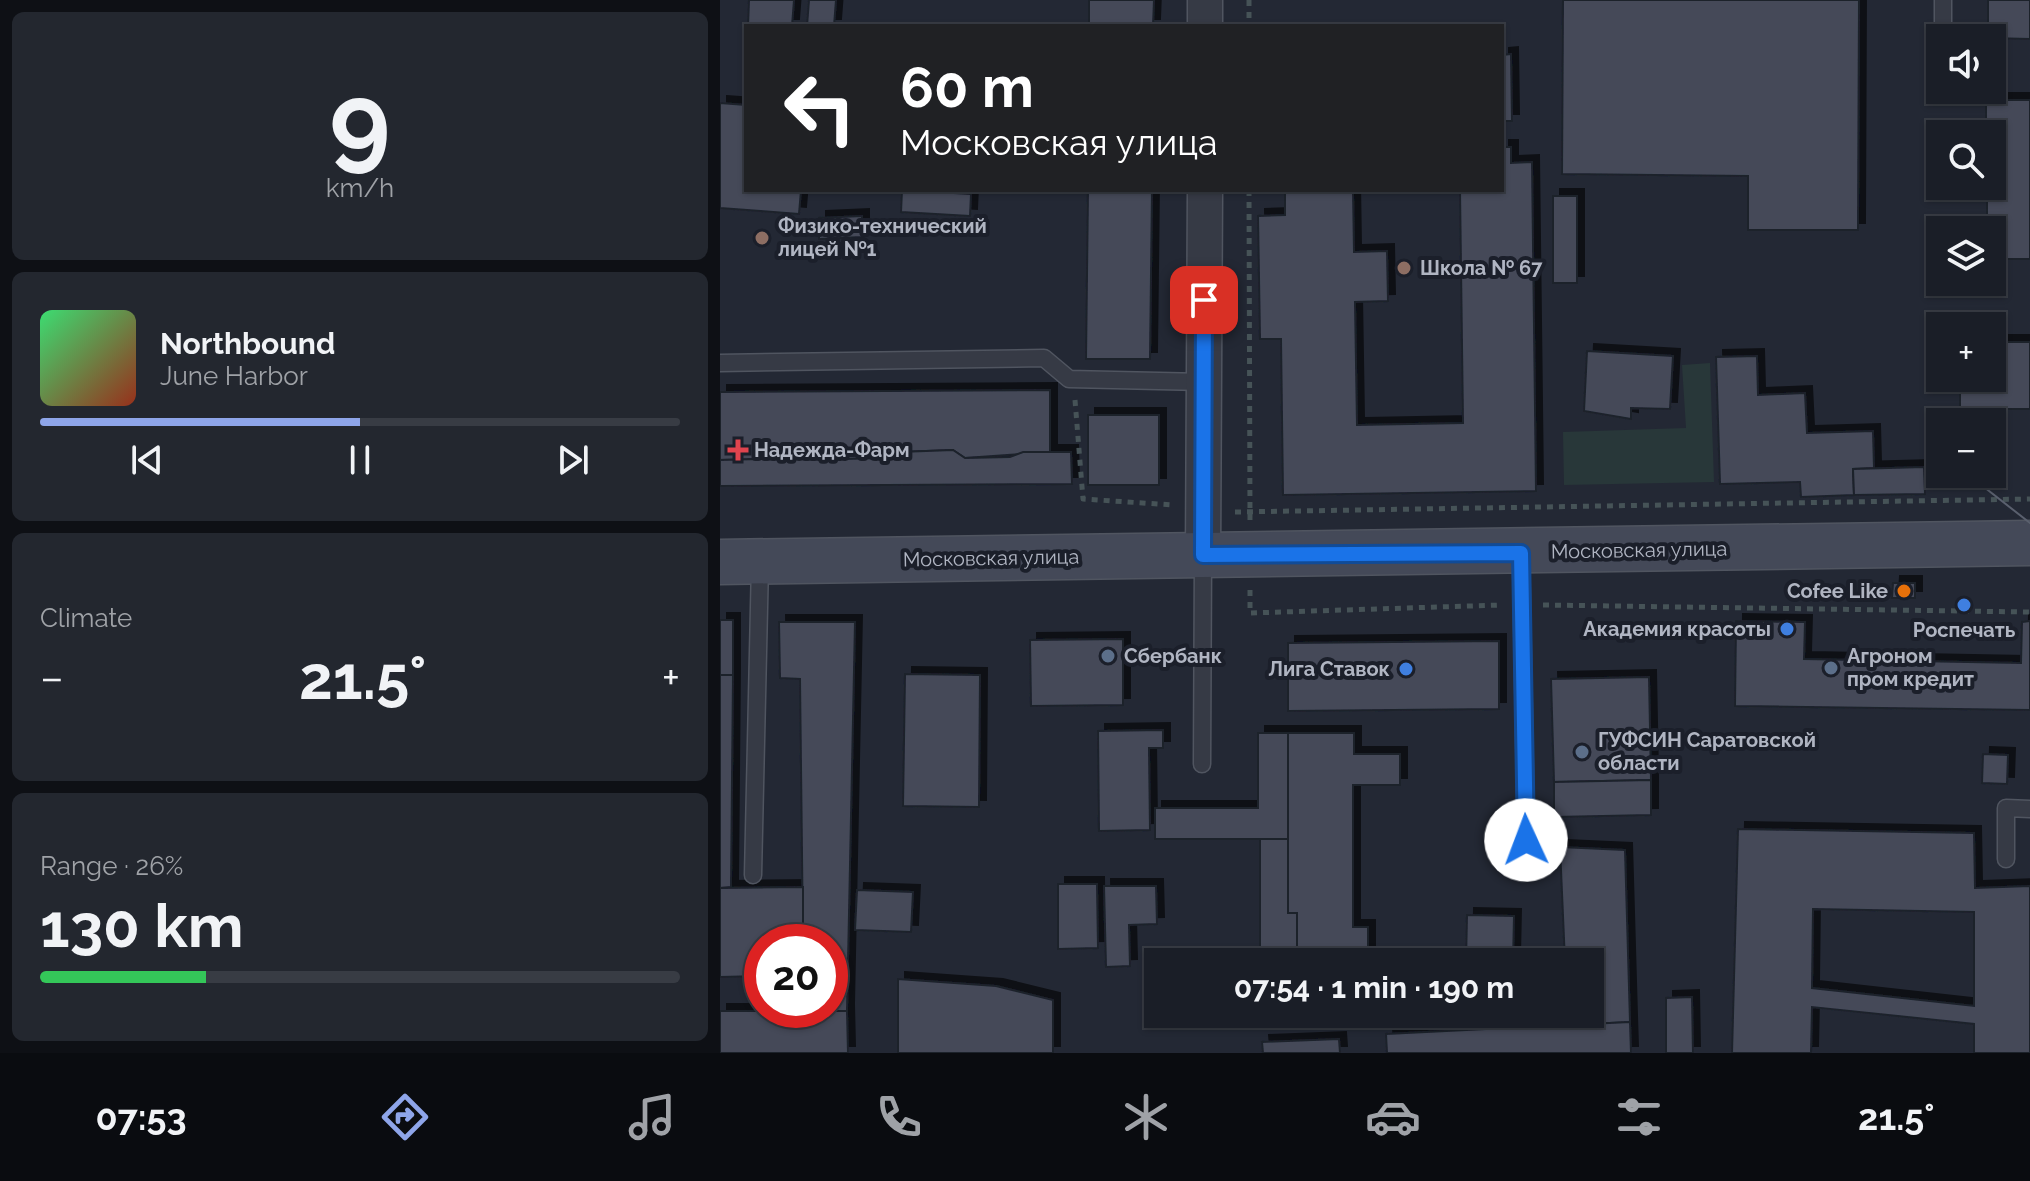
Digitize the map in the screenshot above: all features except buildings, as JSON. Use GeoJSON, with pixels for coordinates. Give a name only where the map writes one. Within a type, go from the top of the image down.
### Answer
{"type":"FeatureCollection","features":[{"type":"Feature","properties":{"kind":"main road","name":"Московская улица"},"geometry":{"type":"LineString","coordinates":[[740,561],[1203,555],[1250,535],[1521,553],[2030,543]]}},
{"type":"Feature","properties":{"kind":"street"},"geometry":{"type":"LineString","coordinates":[[1205,0],[1205,24]]}},
{"type":"Feature","properties":{"kind":"street"},"geometry":{"type":"LineString","coordinates":[[1203,555],[1205,192]]}},
{"type":"Feature","properties":{"kind":"lane"},"geometry":{"type":"LineString","coordinates":[[1943,0],[1943,24]]}},
{"type":"Feature","properties":{"kind":"lane"},"geometry":{"type":"LineString","coordinates":[[720,363],[1044,358],[1069,379],[1204,382]]}},
{"type":"Feature","properties":{"kind":"lane"},"geometry":{"type":"LineString","coordinates":[[1521,553],[1526,840]]}},
{"type":"Feature","properties":{"kind":"lane"},"geometry":{"type":"LineString","coordinates":[[1202,764],[1203,555]]}},
{"type":"Feature","properties":{"kind":"lane"},"geometry":{"type":"LineString","coordinates":[[740,561],[753,875]]}},
{"type":"Feature","properties":{"kind":"lane"},"geometry":{"type":"LineString","coordinates":[[2006,859],[2006,808],[2030,809]]}},
{"type":"Feature","properties":{"kind":"path"},"geometry":{"type":"LineString","coordinates":[[1249,0],[1249,24]]}},
{"type":"Feature","properties":{"kind":"path"},"geometry":{"type":"LineString","coordinates":[[1249,192],[1250,613],[1521,605],[2030,612]]}},
{"type":"Feature","properties":{"kind":"path"},"geometry":{"type":"LineString","coordinates":[[1069,379],[1078,408],[1083,499],[1202,507],[1250,535]]}},
{"type":"Feature","properties":{"kind":"path"},"geometry":{"type":"LineString","coordinates":[[1250,535],[1282,510],[2030,499]]}},
{"type":"Feature","properties":{"kind":"shaded area"},"geometry":{"type":"Polygon","coordinates":[[[1710,363],[1714,482],[1564,485],[1563,432],[1686,428],[1682,365],[1710,363]]]}},
{"type":"Feature","properties":{"kind":"tram line"},"geometry":{"type":"LineString","coordinates":[[1985,488],[2030,523]]}},
{"type":"Feature","properties":{"kind":"place","name":"Физико-технический лицей №1"},"geometry":{"type":"Point","coordinates":[762,238]}},
{"type":"Feature","properties":{"kind":"place","name":"Школа № 67"},"geometry":{"type":"Point","coordinates":[1404,268]}},
{"type":"Feature","properties":{"kind":"place","name":"Надежда-Фарм"},"geometry":{"type":"Point","coordinates":[738,450]}},
{"type":"Feature","properties":{"kind":"place","name":"Cofee Like"},"geometry":{"type":"Point","coordinates":[1904,591]}},
{"type":"Feature","properties":{"kind":"place","name":"Роспечать"},"geometry":{"type":"Point","coordinates":[1964,605]}},
{"type":"Feature","properties":{"kind":"place","name":"Академия красоты"},"geometry":{"type":"Point","coordinates":[1787,629]}},
{"type":"Feature","properties":{"kind":"place","name":"Сбербанк"},"geometry":{"type":"Point","coordinates":[1108,656]}},
{"type":"Feature","properties":{"kind":"place","name":"Агроном пром кредит"},"geometry":{"type":"Point","coordinates":[1831,668]}},
{"type":"Feature","properties":{"kind":"place","name":"Лига Ставок"},"geometry":{"type":"Point","coordinates":[1406,669]}},
{"type":"Feature","properties":{"kind":"place","name":"ГУФСИН Саратовской области"},"geometry":{"type":"Point","coordinates":[1582,752]}},
{"type":"Feature","properties":{"kind":"route"},"geometry":{"type":"LineString","coordinates":[[1204,300],[1203,555],[1521,553],[1526,840]]}}]}
